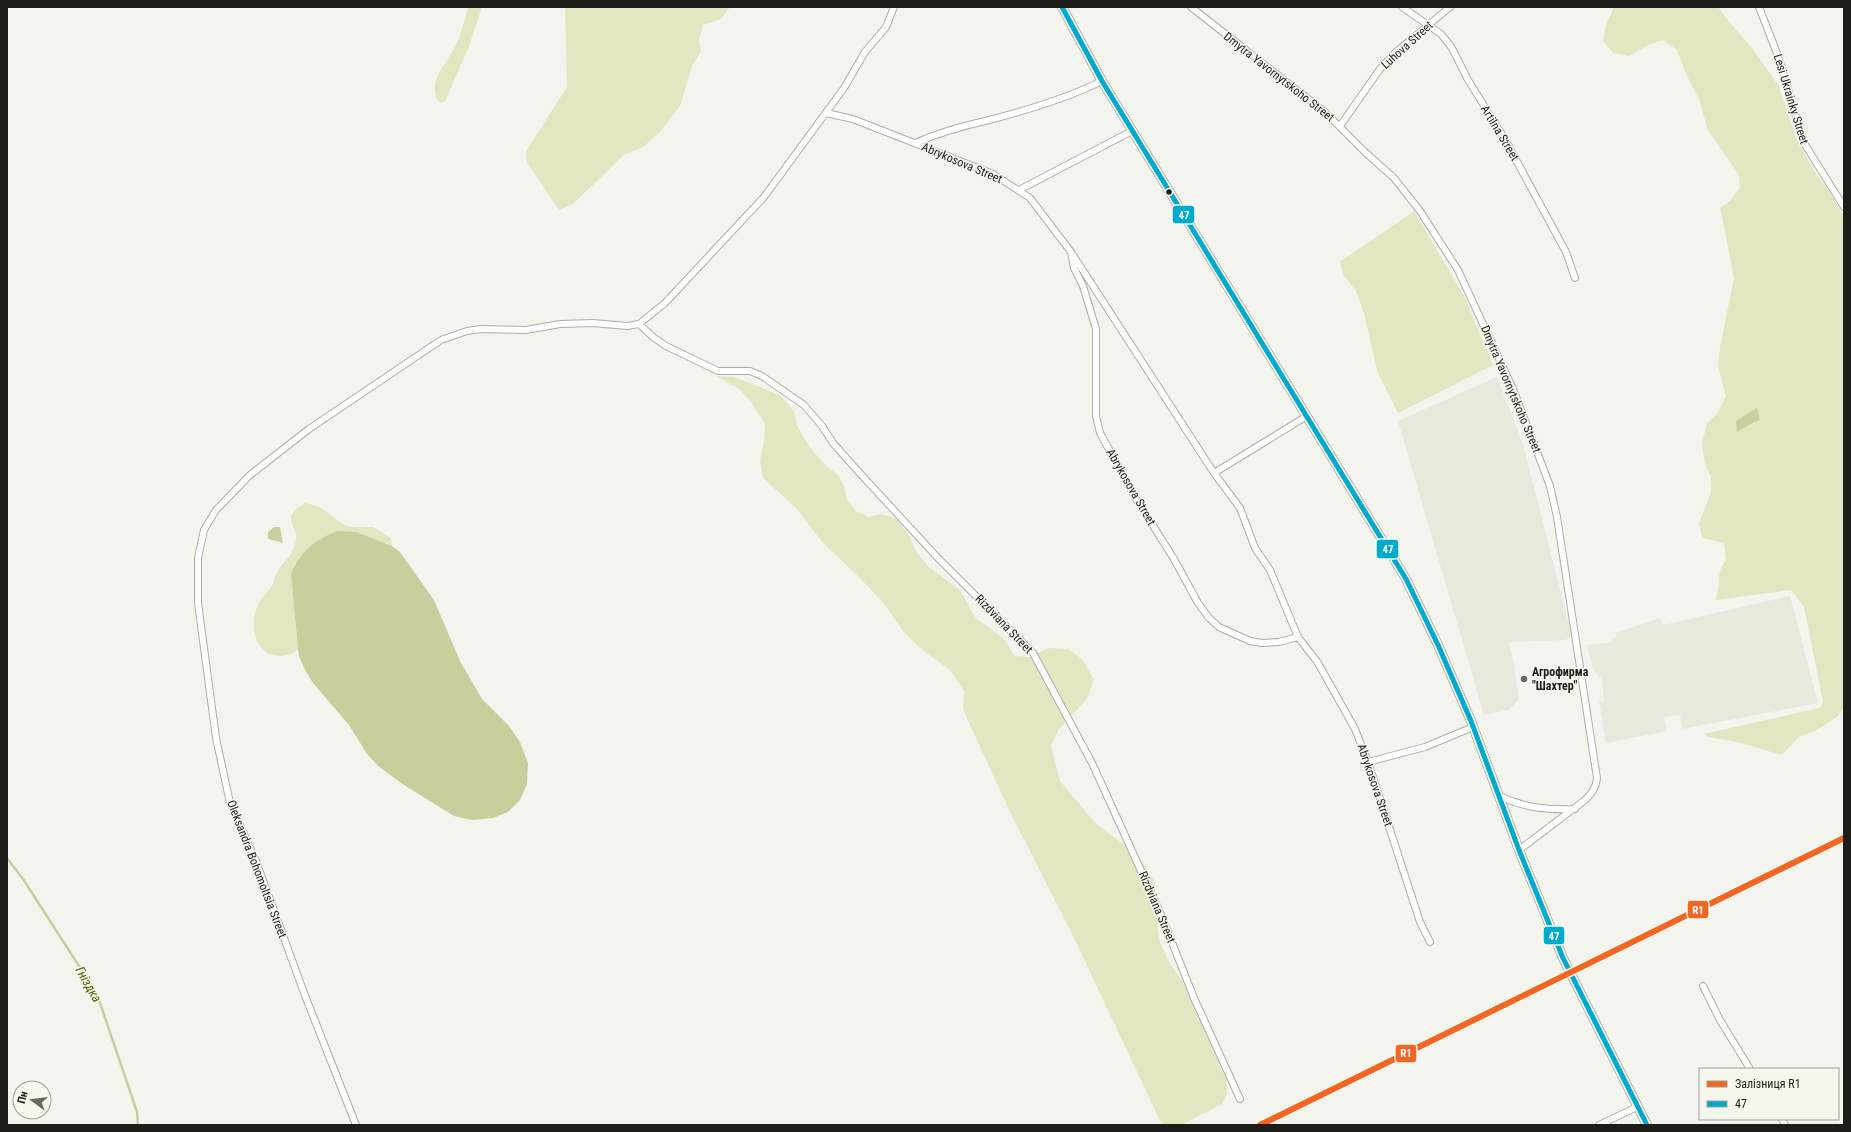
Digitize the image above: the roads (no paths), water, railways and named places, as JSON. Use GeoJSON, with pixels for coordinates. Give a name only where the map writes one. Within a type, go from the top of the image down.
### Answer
{"type":"FeatureCollection","features":[{"type":"Feature","properties":{"kind":"street"},"geometry":{"type":"LineString","coordinates":[[640,324],[665,303],[764,197],[844,88],[865,52],[886,27],[894,7]]}},
{"type":"Feature","properties":{"kind":"street"},"geometry":{"type":"LineString","coordinates":[[1062,7],[1102,81],[1132,131],[1406,579],[1438,645],[1473,727],[1519,850],[1563,958],[1647,1125]]}},
{"type":"Feature","properties":{"kind":"street","name":"Dmytra Yavornytskoho Street"},"geometry":{"type":"LineString","coordinates":[[1191,7],[1250,55],[1296,88],[1340,126],[1365,152],[1394,178],[1420,211],[1451,258],[1513,389],[1550,486],[1557,517],[1597,778],[1596,785],[1592,793],[1575,809],[1519,850]]}},
{"type":"Feature","properties":{"kind":"street","name":"Artilna Street"},"geometry":{"type":"LineString","coordinates":[[1402,7],[1441,34],[1452,48],[1468,80],[1503,136],[1566,252],[1575,278]]}},
{"type":"Feature","properties":{"kind":"street","name":"Luhova Street"},"geometry":{"type":"LineString","coordinates":[[1340,126],[1380,69],[1396,52],[1450,7]]}},
{"type":"Feature","properties":{"kind":"street","name":"Lesi Ukrainky Street"},"geometry":{"type":"LineString","coordinates":[[1759,7],[1778,56],[1804,143],[1844,207]]}},
{"type":"Feature","properties":{"kind":"street"},"geometry":{"type":"LineString","coordinates":[[915,143],[939,132],[962,125],[986,121],[1053,102],[1073,95],[1102,81]]}},
{"type":"Feature","properties":{"kind":"street","name":"Abrykosova Street"},"geometry":{"type":"LineString","coordinates":[[826,112],[852,119],[993,174],[1030,198],[1071,252],[1214,473],[1240,508],[1256,548],[1270,570],[1298,637],[1318,663],[1355,729],[1368,762],[1420,922],[1430,942]]}},
{"type":"Feature","properties":{"kind":"street"},"geometry":{"type":"LineString","coordinates":[[1019,190],[1132,131]]}},
{"type":"Feature","properties":{"kind":"street","name":"Abrykosova Street"},"geometry":{"type":"LineString","coordinates":[[1071,252],[1074,268],[1083,286],[1096,329],[1096,416],[1100,433],[1135,497],[1174,559],[1198,603],[1210,618],[1230,633],[1250,641],[1262,643],[1275,642],[1298,637]]}},
{"type":"Feature","properties":{"kind":"street","name":"Oleksandra Bohomoltsia Street"},"geometry":{"type":"LineString","coordinates":[[356,1125],[304,993],[256,861],[230,803],[209,689],[198,595],[197,573],[201,541],[216,510],[250,476],[309,429],[441,340],[467,331],[487,328],[526,330],[560,324],[627,326],[640,324]]}},
{"type":"Feature","properties":{"kind":"street","name":"Rizdviana Street"},"geometry":{"type":"LineString","coordinates":[[640,324],[653,337],[666,346],[718,371],[750,371],[762,376],[804,405],[822,426],[833,443],[937,557],[1033,653],[1093,765],[1162,917],[1194,998],[1240,1099]]}},
{"type":"Feature","properties":{"kind":"street"},"geometry":{"type":"LineString","coordinates":[[1214,473],[1307,416]]}},
{"type":"Feature","properties":{"kind":"street"},"geometry":{"type":"LineString","coordinates":[[1368,762],[1425,747],[1473,727]]}},
{"type":"Feature","properties":{"kind":"street"},"geometry":{"type":"LineString","coordinates":[[1498,795],[1520,805],[1534,808],[1575,809]]}},
{"type":"Feature","properties":{"kind":"street"},"geometry":{"type":"LineString","coordinates":[[1703,986],[1720,1020],[1749,1068]]}},
{"type":"Feature","properties":{"kind":"street"},"geometry":{"type":"LineString","coordinates":[[1599,1125],[1637,1106]]}},
{"type":"Feature","properties":{"kind":"waterway","name":"Гніздка"},"geometry":{"type":"LineString","coordinates":[[7,858],[23,879],[97,994],[137,1112],[138,1125]]}},
{"type":"Feature","properties":{"kind":"rail line","name":"R1"},"geometry":{"type":"LineString","coordinates":[[1260,1125],[1844,838]]}},
{"type":"Feature","properties":{"kind":"place","name":"Агрофирма \"Шахтер\""},"geometry":{"type":"Point","coordinates":[1524,679]}}]}
